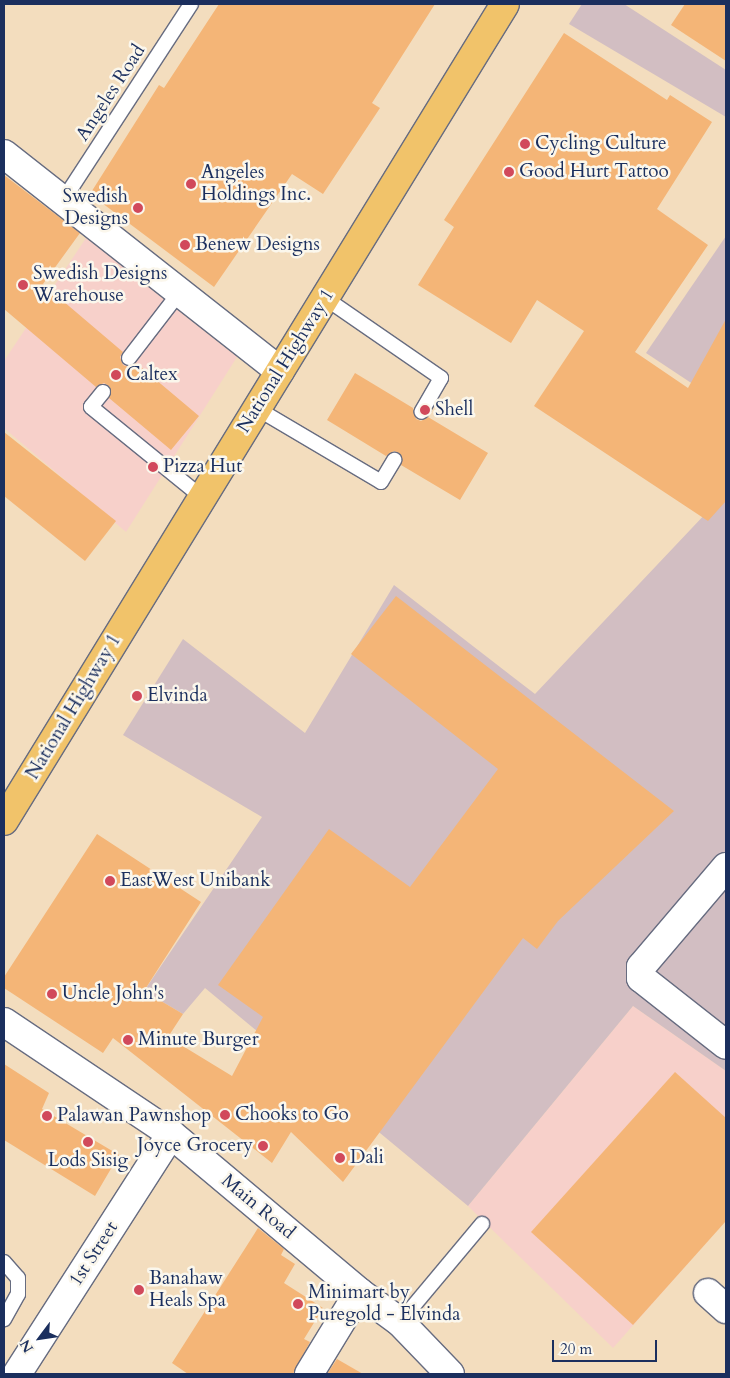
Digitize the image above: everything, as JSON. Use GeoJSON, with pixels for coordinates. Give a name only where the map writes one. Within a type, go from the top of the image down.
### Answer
{"type":"FeatureCollection","features":[{"type":"Feature","properties":{"kind":"highway","name":"National Highway 1"},"geometry":{"type":"LineString","coordinates":[[4,821],[505,4]]}},
{"type":"Feature","properties":{"kind":"street"},"geometry":{"type":"LineString","coordinates":[[4,154],[62,202],[280,370]]}},
{"type":"Feature","properties":{"kind":"street"},"geometry":{"type":"LineString","coordinates":[[726,868],[641,967],[641,978],[726,1045]]}},
{"type":"Feature","properties":{"kind":"street","name":"Main Road"},"geometry":{"type":"LineString","coordinates":[[4,1022],[171,1134],[360,1292],[400,1322],[450,1374]]}},
{"type":"Feature","properties":{"kind":"street","name":"1st Street"},"geometry":{"type":"LineString","coordinates":[[17,1374],[171,1134]]}},
{"type":"Feature","properties":{"kind":"street"},"geometry":{"type":"LineString","coordinates":[[309,1374],[360,1292]]}},
{"type":"Feature","properties":{"kind":"lane","name":"Angeles Road"},"geometry":{"type":"LineString","coordinates":[[62,202],[191,4]]}},
{"type":"Feature","properties":{"kind":"lane"},"geometry":{"type":"LineString","coordinates":[[129,358],[179,293]]}},
{"type":"Feature","properties":{"kind":"lane"},"geometry":{"type":"LineString","coordinates":[[325,298],[442,378],[422,412]]}},
{"type":"Feature","properties":{"kind":"lane"},"geometry":{"type":"LineString","coordinates":[[102,392],[91,407],[202,498]]}},
{"type":"Feature","properties":{"kind":"lane"},"geometry":{"type":"LineString","coordinates":[[256,408],[381,482],[394,460]]}},
{"type":"Feature","properties":{"kind":"lane"},"geometry":{"type":"LineString","coordinates":[[400,1322],[482,1224]]}},
{"type":"Feature","properties":{"kind":"lane"},"geometry":{"type":"LineString","coordinates":[[4,1262],[18,1278],[18,1294],[4,1319]]}},
{"type":"Feature","properties":{"kind":"shaded area"},"geometry":{"type":"Polygon","coordinates":[[[582,4],[624,4],[726,70],[726,117],[569,24],[582,4]]]}},
{"type":"Feature","properties":{"kind":"shaded area"},"geometry":{"type":"Polygon","coordinates":[[[726,236],[726,406],[646,353],[726,236]]]}},
{"type":"Feature","properties":{"kind":"shaded area"},"geometry":{"type":"Polygon","coordinates":[[[86,238],[237,357],[126,532],[4,428],[4,361],[86,238]]]}},
{"type":"Feature","properties":{"kind":"shaded area"},"geometry":{"type":"Polygon","coordinates":[[[726,492],[726,1071],[633,1006],[468,1206],[205,988],[183,1014],[144,991],[262,817],[123,735],[183,639],[305,733],[394,585],[535,694],[726,492]]]}},
{"type":"Feature","properties":{"kind":"shaded area"},"geometry":{"type":"Polygon","coordinates":[[[633,1006],[726,1071],[726,1220],[613,1348],[468,1206],[633,1006]]]}},
{"type":"Feature","properties":{"kind":"building"},"geometry":{"type":"Polygon","coordinates":[[[219,4],[435,4],[372,103],[380,108],[323,194],[292,174],[214,287],[90,194],[159,85],[164,88],[219,4]]]}},
{"type":"Feature","properties":{"kind":"building"},"geometry":{"type":"Polygon","coordinates":[[[685,4],[726,4],[726,61],[671,25],[685,4]]]}},
{"type":"Feature","properties":{"kind":"building"},"geometry":{"type":"Polygon","coordinates":[[[564,33],[667,100],[670,95],[712,122],[657,209],[708,245],[635,352],[688,388],[726,319],[726,501],[708,521],[534,406],[584,331],[537,300],[511,343],[418,285],[454,227],[444,220],[564,33]]]}},
{"type":"Feature","properties":{"kind":"building"},"geometry":{"type":"Polygon","coordinates":[[[4,175],[80,233],[43,284],[123,352],[120,357],[123,365],[128,367],[136,363],[199,416],[171,450],[109,398],[109,386],[104,383],[96,387],[4,309],[4,175]]]}},
{"type":"Feature","properties":{"kind":"building"},"geometry":{"type":"Polygon","coordinates":[[[355,373],[413,408],[416,419],[421,421],[428,417],[488,453],[460,500],[401,465],[399,453],[394,451],[386,456],[327,420],[355,373]]]}},
{"type":"Feature","properties":{"kind":"building"},"geometry":{"type":"Polygon","coordinates":[[[4,432],[116,521],[85,561],[4,496],[4,432]]]}},
{"type":"Feature","properties":{"kind":"building"},"geometry":{"type":"Polygon","coordinates":[[[396,596],[674,811],[558,921],[537,949],[523,938],[343,1182],[291,1132],[272,1163],[113,1038],[103,1053],[4,988],[4,977],[97,834],[201,902],[144,991],[183,1014],[168,1037],[232,1076],[263,1017],[218,985],[329,829],[410,887],[498,769],[351,654],[396,596]]]}},
{"type":"Feature","properties":{"kind":"building"},"geometry":{"type":"Polygon","coordinates":[[[4,1064],[49,1093],[42,1109],[119,1155],[95,1196],[4,1140],[4,1064]]]}},
{"type":"Feature","properties":{"kind":"building"},"geometry":{"type":"Polygon","coordinates":[[[675,1072],[726,1118],[726,1221],[633,1325],[531,1232],[675,1072]]]}},
{"type":"Feature","properties":{"kind":"building"},"geometry":{"type":"Polygon","coordinates":[[[258,1228],[284,1249],[281,1255],[295,1264],[284,1283],[323,1308],[304,1339],[310,1342],[293,1374],[188,1374],[172,1363],[258,1228]]]}},
{"type":"Feature","properties":{"kind":"building"},"geometry":{"type":"Polygon","coordinates":[[[337,1359],[363,1374],[327,1374],[337,1359]]]}},
{"type":"Feature","properties":{"kind":"place","name":"Cycling Culture"},"geometry":{"type":"Point","coordinates":[525,144]}},
{"type":"Feature","properties":{"kind":"place","name":"Good Hurt Tattoo"},"geometry":{"type":"Point","coordinates":[509,172]}},
{"type":"Feature","properties":{"kind":"place","name":"Angeles Holdings Inc."},"geometry":{"type":"Point","coordinates":[191,184]}},
{"type":"Feature","properties":{"kind":"place","name":"Swedish Designs"},"geometry":{"type":"Point","coordinates":[138,208]}},
{"type":"Feature","properties":{"kind":"place","name":"Benew Designs"},"geometry":{"type":"Point","coordinates":[185,245]}},
{"type":"Feature","properties":{"kind":"place","name":"Swedish Designs Warehouse"},"geometry":{"type":"Point","coordinates":[23,285]}},
{"type":"Feature","properties":{"kind":"place","name":"Caltex"},"geometry":{"type":"Point","coordinates":[116,375]}},
{"type":"Feature","properties":{"kind":"place","name":"Shell"},"geometry":{"type":"Point","coordinates":[425,410]}},
{"type":"Feature","properties":{"kind":"place","name":"Pizza Hut"},"geometry":{"type":"Point","coordinates":[153,467]}},
{"type":"Feature","properties":{"kind":"place","name":"Elvinda"},"geometry":{"type":"Point","coordinates":[137,696]}},
{"type":"Feature","properties":{"kind":"place","name":"EastWest Unibank"},"geometry":{"type":"Point","coordinates":[110,881]}},
{"type":"Feature","properties":{"kind":"place","name":"Uncle John's"},"geometry":{"type":"Point","coordinates":[52,994]}},
{"type":"Feature","properties":{"kind":"place","name":"Minute Burger"},"geometry":{"type":"Point","coordinates":[128,1040]}},
{"type":"Feature","properties":{"kind":"place","name":"Chooks to Go"},"geometry":{"type":"Point","coordinates":[225,1115]}},
{"type":"Feature","properties":{"kind":"place","name":"Palawan Pawnshop"},"geometry":{"type":"Point","coordinates":[47,1116]}},
{"type":"Feature","properties":{"kind":"place","name":"Lods Sisig"},"geometry":{"type":"Point","coordinates":[88,1142]}},
{"type":"Feature","properties":{"kind":"place","name":"Joyce Grocery"},"geometry":{"type":"Point","coordinates":[263,1146]}},
{"type":"Feature","properties":{"kind":"place","name":"Dali"},"geometry":{"type":"Point","coordinates":[340,1158]}},
{"type":"Feature","properties":{"kind":"place","name":"Banahaw Heals Spa"},"geometry":{"type":"Point","coordinates":[139,1290]}},
{"type":"Feature","properties":{"kind":"place","name":"Minimart by Puregold - Elvinda"},"geometry":{"type":"Point","coordinates":[298,1304]}}]}
